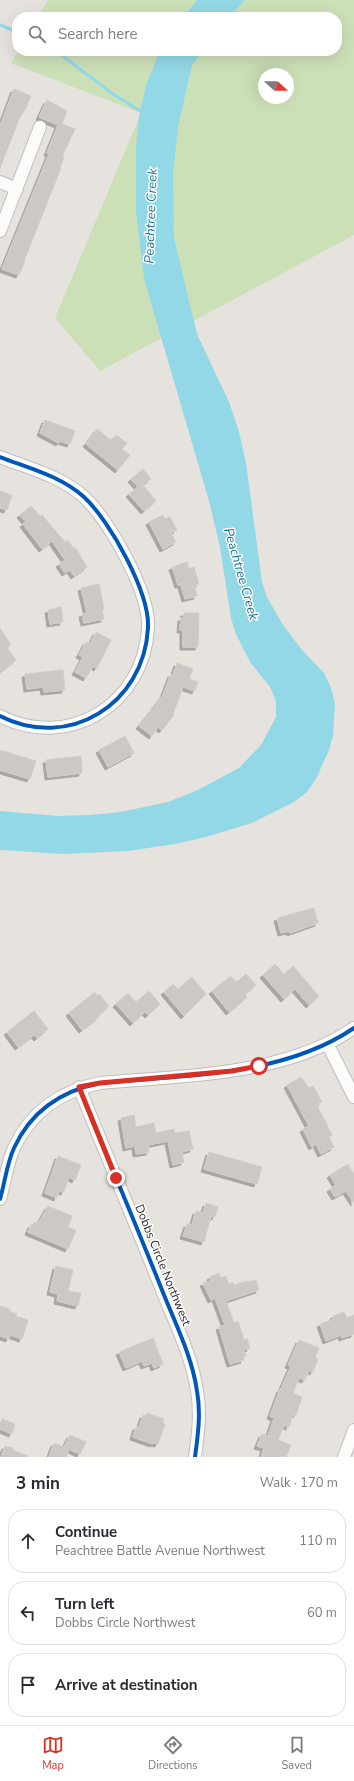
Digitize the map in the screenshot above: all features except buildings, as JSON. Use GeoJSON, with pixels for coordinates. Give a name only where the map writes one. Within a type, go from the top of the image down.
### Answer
{"type":"FeatureCollection","features":[{"type":"Feature","properties":{"kind":"street"},"geometry":{"type":"LineString","coordinates":[[0,231],[40,127]]}},
{"type":"Feature","properties":{"kind":"street"},"geometry":{"type":"LineString","coordinates":[[0,182],[17,189]]}},
{"type":"Feature","properties":{"kind":"street"},"geometry":{"type":"LineString","coordinates":[[0,457],[58,479],[83,496],[94,507],[113,534],[140,588],[146,606],[148,627],[145,651],[137,674],[123,694],[106,710],[69,726],[50,728],[31,727],[10,722],[0,716]]}},
{"type":"Feature","properties":{"kind":"street"},"geometry":{"type":"LineString","coordinates":[[0,1198],[14,1149],[25,1129],[42,1109],[60,1096],[79,1087],[100,1083],[253,1068],[291,1058],[327,1043],[354,1028]]}},
{"type":"Feature","properties":{"kind":"street"},"geometry":{"type":"LineString","coordinates":[[327,1043],[354,1097]]}},
{"type":"Feature","properties":{"kind":"street","name":"Dobbs Circle Northwest"},"geometry":{"type":"LineString","coordinates":[[79,1087],[131,1213],[194,1374],[199,1408],[199,1426],[195,1457]]}},
{"type":"Feature","properties":{"kind":"street"},"geometry":{"type":"LineString","coordinates":[[344,1457],[354,1430]]}},
{"type":"Feature","properties":{"kind":"green space"},"geometry":{"type":"Polygon","coordinates":[[[48,0],[354,0],[354,235],[100,371],[55,318],[141,113],[11,63],[15,56],[342,56],[342,12],[41,12],[48,0]]]}},
{"type":"Feature","properties":{"kind":"water"},"geometry":{"type":"Polygon","coordinates":[[[197,0],[245,0],[234,12],[187,12],[197,0]]]}},
{"type":"Feature","properties":{"kind":"water","name":"Peachtree Creek"},"geometry":{"type":"Polygon","coordinates":[[[158,56],[199,56],[192,65],[178,127],[173,174],[174,238],[197,334],[229,402],[239,432],[246,463],[262,582],[267,597],[283,625],[302,650],[324,673],[331,688],[335,703],[333,735],[329,750],[316,779],[307,792],[294,802],[252,823],[206,837],[175,844],[128,851],[65,854],[0,850],[0,811],[58,816],[90,815],[121,812],[168,802],[198,790],[239,768],[261,745],[276,717],[276,701],[270,687],[250,662],[236,634],[231,618],[220,547],[209,501],[144,279],[136,211],[136,148],[139,116],[146,85],[158,56]]]}},
{"type":"Feature","properties":{"kind":"waterway"},"geometry":{"type":"LineString","coordinates":[[0,25],[12,30]]}},
{"type":"Feature","properties":{"kind":"waterway"},"geometry":{"type":"LineString","coordinates":[[63,56],[113,94],[142,112]]}},
{"type":"Feature","properties":{"kind":"cycle path"},"geometry":{"type":"LineString","coordinates":[[0,457],[44,473],[65,483],[84,497],[94,508],[116,540],[135,577],[147,613],[148,628],[143,655],[133,679],[118,698],[98,714],[76,724],[52,728],[26,725],[0,716]]}},
{"type":"Feature","properties":{"kind":"cycle path"},"geometry":{"type":"LineString","coordinates":[[0,1199],[10,1160],[21,1135],[38,1113],[60,1097],[72,1091],[100,1083],[198,1075],[264,1065],[296,1056],[326,1044],[354,1028]]}},
{"type":"Feature","properties":{"kind":"cycle path"},"geometry":{"type":"LineString","coordinates":[[79,1087],[187,1352],[195,1378],[199,1408],[195,1457]]}},
{"type":"Feature","properties":{"kind":"route"},"geometry":{"type":"LineString","coordinates":[[116,1178],[79,1087],[100,1083],[232,1071],[259,1066]]}}]}
